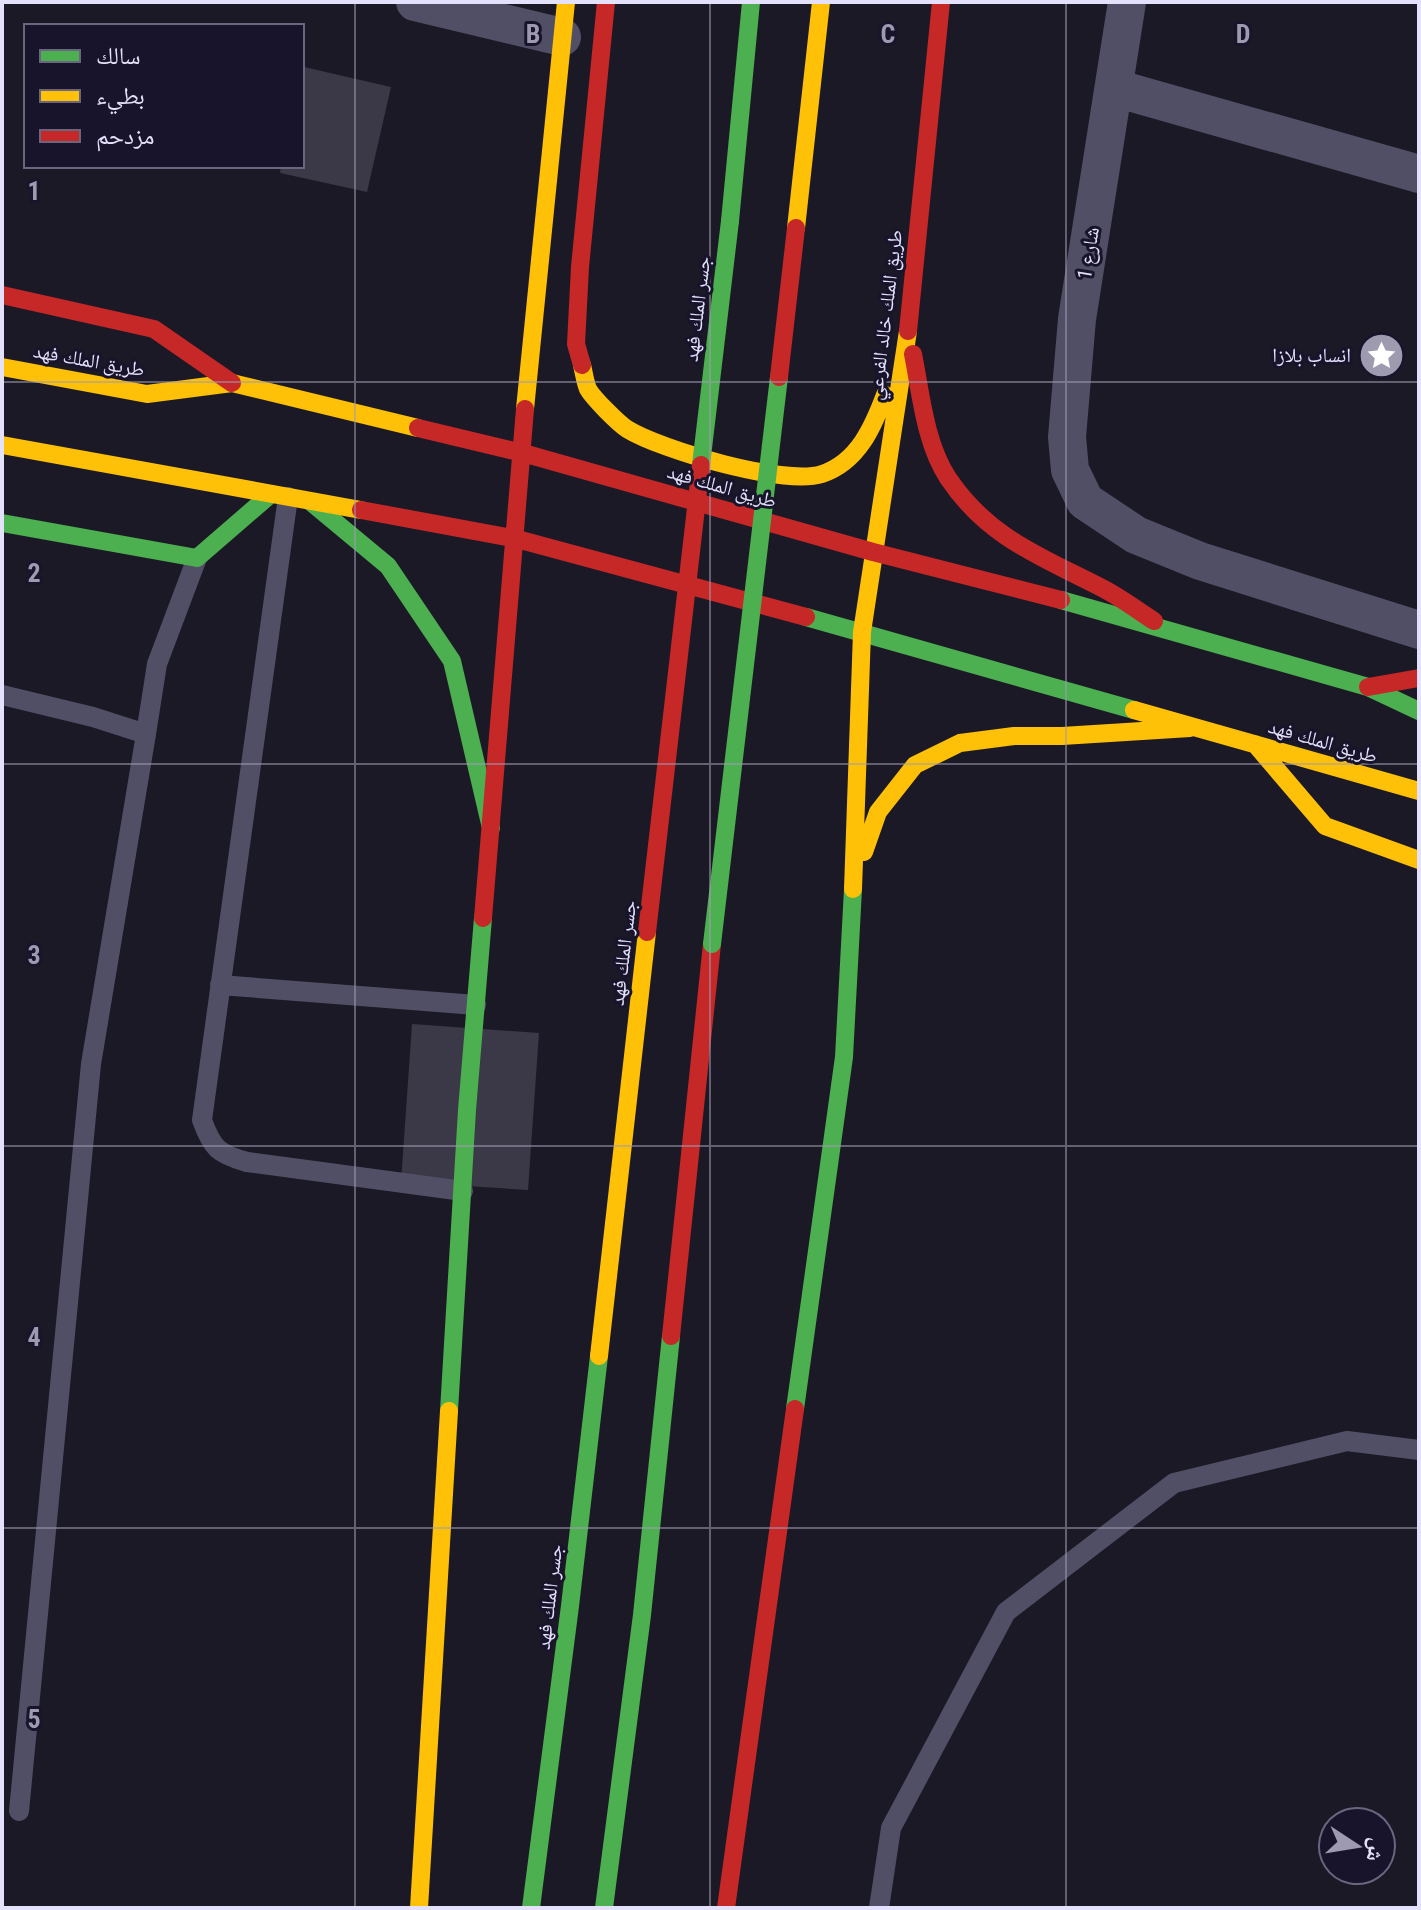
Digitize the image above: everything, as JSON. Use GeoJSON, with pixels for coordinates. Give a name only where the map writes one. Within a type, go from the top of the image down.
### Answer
{"type":"FeatureCollection","features":[{"type":"Feature","properties":{"kind":"main road"},"geometry":{"type":"LineString","coordinates":[[606,2],[580,267],[576,344],[589,391],[625,428],[669,448],[782,477],[822,474],[846,460],[871,433],[908,333]]}},
{"type":"Feature","properties":{"kind":"main road","name":"جسر الملك فهد"},"geometry":{"type":"LineString","coordinates":[[531,1908],[570,1606],[730,221],[751,2]]}},
{"type":"Feature","properties":{"kind":"main road"},"geometry":{"type":"LineString","coordinates":[[604,1908],[642,1615],[712,944],[821,2]]}},
{"type":"Feature","properties":{"kind":"main road","name":"طريق الملك خالد الفرعي"},"geometry":{"type":"LineString","coordinates":[[726,1908],[844,1057],[862,632],[908,333],[941,2]]}},
{"type":"Feature","properties":{"kind":"main road"},"geometry":{"type":"LineString","coordinates":[[419,1908],[476,1005],[532,329],[564,20]]}},
{"type":"Feature","properties":{"kind":"main road"},"geometry":{"type":"LineString","coordinates":[[2,295],[154,329],[232,383]]}},
{"type":"Feature","properties":{"kind":"main road"},"geometry":{"type":"LineString","coordinates":[[908,333],[929,433],[947,477],[982,519],[1027,552],[1105,589],[1167,630]]}},
{"type":"Feature","properties":{"kind":"main road","name":"طريق الملك فهد"},"geometry":{"type":"LineString","coordinates":[[2,367],[147,394],[232,383],[523,453],[1368,687],[1419,711]]}},
{"type":"Feature","properties":{"kind":"main road","name":"طريق الملك فهد"},"geometry":{"type":"LineString","coordinates":[[2,445],[517,539],[862,632],[1419,791]]}},
{"type":"Feature","properties":{"kind":"main road"},"geometry":{"type":"LineString","coordinates":[[2,523],[197,558],[280,496]]}},
{"type":"Feature","properties":{"kind":"main road"},"geometry":{"type":"LineString","coordinates":[[311,502],[388,566],[452,661],[491,828]]}},
{"type":"Feature","properties":{"kind":"main road"},"geometry":{"type":"LineString","coordinates":[[1368,687],[1419,678]]}},
{"type":"Feature","properties":{"kind":"main road"},"geometry":{"type":"LineString","coordinates":[[853,881],[878,812],[915,765],[960,743],[1014,736],[1198,728]]}},
{"type":"Feature","properties":{"kind":"main road"},"geometry":{"type":"LineString","coordinates":[[1255,744],[1325,826],[1419,860]]}},
{"type":"Feature","properties":{"kind":"street"},"geometry":{"type":"LineString","coordinates":[[415,2],[564,20]]}},
{"type":"Feature","properties":{"kind":"street","name":"شارع 1"},"geometry":{"type":"LineString","coordinates":[[1127,2],[1077,319],[1067,437],[1070,470],[1085,501],[1136,535],[1200,561],[1419,630]]}},
{"type":"Feature","properties":{"kind":"street"},"geometry":{"type":"LineString","coordinates":[[1115,88],[1419,174]]}},
{"type":"Feature","properties":{"kind":"lane"},"geometry":{"type":"LineString","coordinates":[[280,496],[202,1120],[209,1139],[220,1154],[247,1162],[463,1191]]}},
{"type":"Feature","properties":{"kind":"lane"},"geometry":{"type":"LineString","coordinates":[[19,1811],[91,1064],[157,664],[197,558]]}},
{"type":"Feature","properties":{"kind":"lane"},"geometry":{"type":"LineString","coordinates":[[2,695],[93,717],[146,734]]}},
{"type":"Feature","properties":{"kind":"lane"},"geometry":{"type":"LineString","coordinates":[[220,985],[476,1005]]}},
{"type":"Feature","properties":{"kind":"lane"},"geometry":{"type":"LineString","coordinates":[[879,1908],[891,1828],[1006,1612],[1174,1483],[1347,1441],[1419,1450]]}},
{"type":"Feature","properties":{"kind":"building"},"geometry":{"type":"Polygon","coordinates":[[[304,67],[391,87],[367,192],[280,173],[281,168],[304,168],[304,67]]]}},
{"type":"Feature","properties":{"kind":"building"},"geometry":{"type":"Polygon","coordinates":[[[412,1024],[539,1033],[528,1190],[401,1182],[412,1024]]]}},
{"type":"Feature","properties":{"kind":"traffic: fast"},"geometry":{"type":"LineString","coordinates":[[730,221],[751,2]]}},
{"type":"Feature","properties":{"kind":"traffic: fast"},"geometry":{"type":"LineString","coordinates":[[701,465],[730,221]]}},
{"type":"Feature","properties":{"kind":"traffic: fast"},"geometry":{"type":"LineString","coordinates":[[712,944],[779,377]]}},
{"type":"Feature","properties":{"kind":"traffic: fast"},"geometry":{"type":"LineString","coordinates":[[2,523],[197,558],[271,494]]}},
{"type":"Feature","properties":{"kind":"traffic: fast"},"geometry":{"type":"LineString","coordinates":[[311,502],[388,566],[452,661],[491,828]]}},
{"type":"Feature","properties":{"kind":"traffic: fast"},"geometry":{"type":"LineString","coordinates":[[1061,600],[1368,687],[1419,711]]}},
{"type":"Feature","properties":{"kind":"traffic: fast"},"geometry":{"type":"LineString","coordinates":[[806,617],[1134,710]]}},
{"type":"Feature","properties":{"kind":"traffic: fast"},"geometry":{"type":"LineString","coordinates":[[795,1409],[844,1057],[853,889]]}},
{"type":"Feature","properties":{"kind":"traffic: fast"},"geometry":{"type":"LineString","coordinates":[[449,1411],[467,1110],[483,918]]}},
{"type":"Feature","properties":{"kind":"traffic: fast"},"geometry":{"type":"LineString","coordinates":[[604,1908],[642,1615],[671,1336]]}},
{"type":"Feature","properties":{"kind":"traffic: fast"},"geometry":{"type":"LineString","coordinates":[[531,1908],[599,1356]]}},
{"type":"Feature","properties":{"kind":"traffic: slow"},"geometry":{"type":"LineString","coordinates":[[525,409],[566,2]]}},
{"type":"Feature","properties":{"kind":"traffic: slow"},"geometry":{"type":"LineString","coordinates":[[796,228],[821,2]]}},
{"type":"Feature","properties":{"kind":"traffic: slow"},"geometry":{"type":"LineString","coordinates":[[853,889],[862,632],[908,331]]}},
{"type":"Feature","properties":{"kind":"traffic: slow"},"geometry":{"type":"LineString","coordinates":[[582,365],[591,393],[627,429],[694,456],[780,475],[822,474],[845,461],[869,431],[885,395]]}},
{"type":"Feature","properties":{"kind":"traffic: slow"},"geometry":{"type":"LineString","coordinates":[[2,367],[147,394],[232,383],[418,428]]}},
{"type":"Feature","properties":{"kind":"traffic: slow"},"geometry":{"type":"LineString","coordinates":[[2,445],[361,510]]}},
{"type":"Feature","properties":{"kind":"traffic: slow"},"geometry":{"type":"LineString","coordinates":[[1134,710],[1419,791]]}},
{"type":"Feature","properties":{"kind":"traffic: slow"},"geometry":{"type":"LineString","coordinates":[[864,852],[878,812],[915,765],[960,743],[1014,736],[1190,728]]}},
{"type":"Feature","properties":{"kind":"traffic: slow"},"geometry":{"type":"LineString","coordinates":[[1255,744],[1325,826],[1419,860]]}},
{"type":"Feature","properties":{"kind":"traffic: slow"},"geometry":{"type":"LineString","coordinates":[[599,1356],[647,932]]}},
{"type":"Feature","properties":{"kind":"traffic: slow"},"geometry":{"type":"LineString","coordinates":[[419,1908],[449,1411]]}},
{"type":"Feature","properties":{"kind":"traffic: jam"},"geometry":{"type":"LineString","coordinates":[[582,365],[576,344],[580,267],[606,2]]}},
{"type":"Feature","properties":{"kind":"traffic: jam"},"geometry":{"type":"LineString","coordinates":[[908,331],[941,2]]}},
{"type":"Feature","properties":{"kind":"traffic: jam"},"geometry":{"type":"LineString","coordinates":[[779,377],[796,228]]}},
{"type":"Feature","properties":{"kind":"traffic: jam"},"geometry":{"type":"LineString","coordinates":[[2,295],[154,329],[232,383]]}},
{"type":"Feature","properties":{"kind":"traffic: jam"},"geometry":{"type":"LineString","coordinates":[[913,354],[934,449],[948,478],[964,499],[980,516],[1018,544],[1109,592],[1154,621]]}},
{"type":"Feature","properties":{"kind":"traffic: jam"},"geometry":{"type":"LineString","coordinates":[[483,918],[525,409]]}},
{"type":"Feature","properties":{"kind":"traffic: jam"},"geometry":{"type":"LineString","coordinates":[[418,428],[523,453],[873,552],[1061,600]]}},
{"type":"Feature","properties":{"kind":"traffic: jam"},"geometry":{"type":"LineString","coordinates":[[647,932],[701,465]]}},
{"type":"Feature","properties":{"kind":"traffic: jam"},"geometry":{"type":"LineString","coordinates":[[361,510],[517,539],[806,617]]}},
{"type":"Feature","properties":{"kind":"traffic: jam"},"geometry":{"type":"LineString","coordinates":[[1368,687],[1419,678]]}},
{"type":"Feature","properties":{"kind":"traffic: jam"},"geometry":{"type":"LineString","coordinates":[[671,1336],[712,944]]}},
{"type":"Feature","properties":{"kind":"traffic: jam"},"geometry":{"type":"LineString","coordinates":[[726,1908],[795,1409]]}},
{"type":"Feature","properties":{"kind":"place","name":"انساب بلازا"},"geometry":{"type":"Point","coordinates":[1382,355]}}]}
